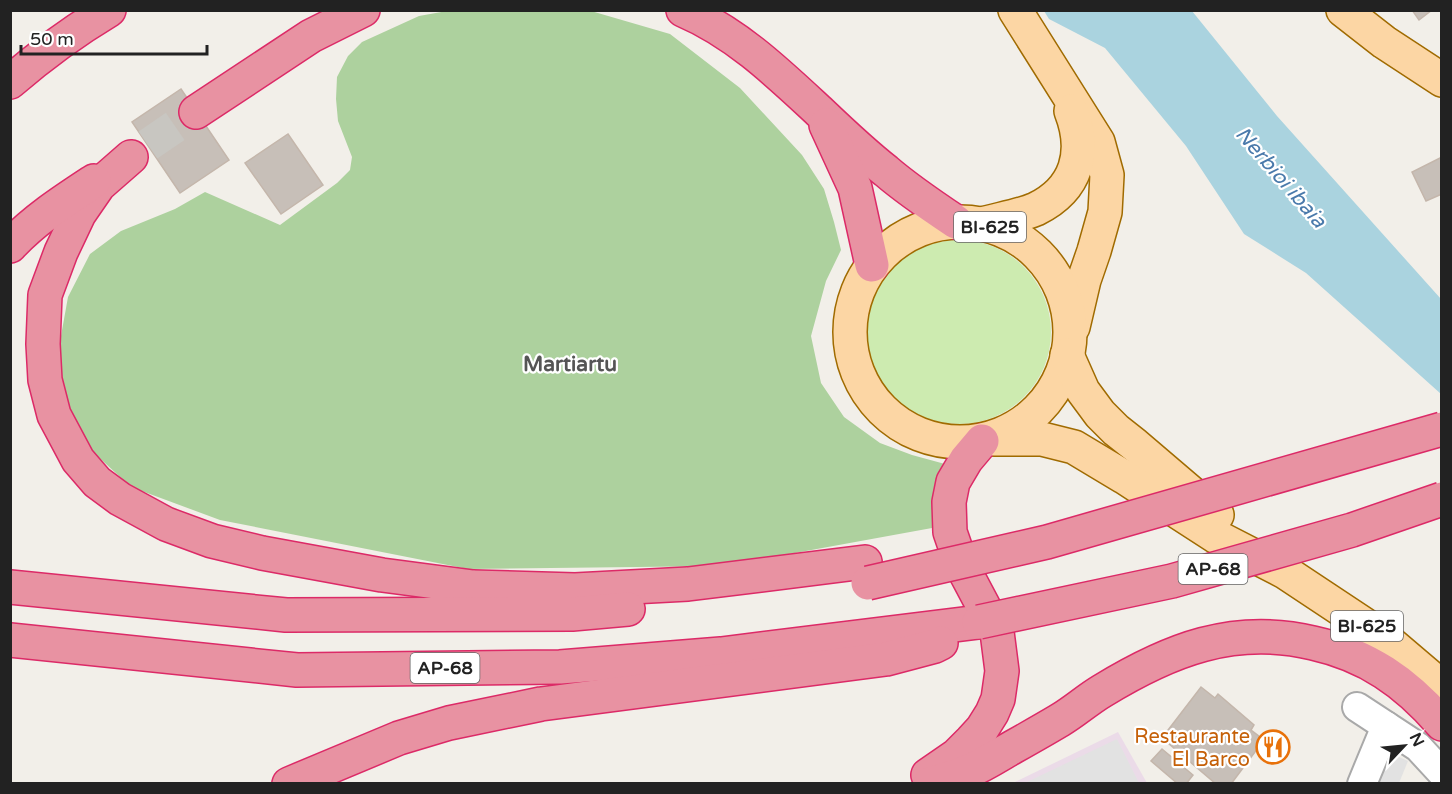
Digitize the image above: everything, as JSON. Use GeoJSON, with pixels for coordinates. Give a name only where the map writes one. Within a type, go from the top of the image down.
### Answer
{"type":"FeatureCollection","features":[{"type":"Feature","properties":{"kind":"highway"},"geometry":{"type":"LineString","coordinates":[[10,82],[60,42],[109,10]]}},
{"type":"Feature","properties":{"kind":"highway"},"geometry":{"type":"LineString","coordinates":[[196,112],[311,36],[363,10]]}},
{"type":"Feature","properties":{"kind":"highway"},"geometry":{"type":"LineString","coordinates":[[683,10],[745,46],[795,88],[885,171],[917,195],[969,223]]}},
{"type":"Feature","properties":{"kind":"highway"},"geometry":{"type":"LineString","coordinates":[[820,113],[855,188],[872,265]]}},
{"type":"Feature","properties":{"kind":"highway"},"geometry":{"type":"LineString","coordinates":[[10,246],[21,234],[74,194],[139,151],[99,184],[79,214],[61,252],[45,295],[43,344],[45,380],[54,415],[78,459],[98,482],[120,499],[166,524],[212,541],[262,553],[381,575],[473,587],[575,590],[866,573]]}},
{"type":"Feature","properties":{"kind":"highway"},"geometry":{"type":"LineString","coordinates":[[10,587],[286,615],[572,614],[692,603],[866,573],[1002,539],[1047,542],[1442,429]]}},
{"type":"Feature","properties":{"kind":"highway"},"geometry":{"type":"LineString","coordinates":[[916,783],[957,755],[971,741],[982,729],[998,699],[1002,671],[997,632],[961,564],[950,532],[949,502],[953,482],[966,460],[986,440]]}},
{"type":"Feature","properties":{"kind":"highway","name":"AP-68"},"geometry":{"type":"LineString","coordinates":[[10,640],[297,670],[560,667],[721,654],[883,647],[979,622],[1172,581],[1352,530],[1442,499]]}},
{"type":"Feature","properties":{"kind":"highway"},"geometry":{"type":"LineString","coordinates":[[930,783],[970,771],[1062,719],[1101,692],[1138,671],[1177,652],[1217,640],[1258,636],[1294,638],[1332,647],[1360,658],[1386,673],[1429,709],[1442,724]]}},
{"type":"Feature","properties":{"kind":"highway"},"geometry":{"type":"LineString","coordinates":[[289,783],[399,738],[449,723],[883,647]]}},
{"type":"Feature","properties":{"kind":"main road","name":"BI-625"},"geometry":{"type":"LineString","coordinates":[[986,440],[1026,421],[1041,408],[1053,392],[1062,374],[1084,280],[1105,212],[1107,176],[1098,142],[1015,10]]}},
{"type":"Feature","properties":{"kind":"main road"},"geometry":{"type":"LineString","coordinates":[[1343,10],[1384,42],[1442,80]]}},
{"type":"Feature","properties":{"kind":"main road","name":"BI-625"},"geometry":{"type":"LineString","coordinates":[[1061,84],[1073,116],[1078,140],[1077,156],[1074,172],[1066,186],[1053,200],[1035,210],[969,223],[932,225],[909,233],[889,247],[872,265],[858,288],[850,313],[849,340],[855,366],[866,390],[883,411],[904,428],[928,438],[955,443],[1042,439],[1074,447],[1215,536],[1284,572],[1383,637],[1442,690]]}},
{"type":"Feature","properties":{"kind":"main road","name":"BI-625"},"geometry":{"type":"LineString","coordinates":[[969,223],[1008,233],[1030,247],[1049,267],[1061,290],[1066,307],[1068,349],[1083,391],[1100,414],[1284,572]]}},
{"type":"Feature","properties":{"kind":"street"},"geometry":{"type":"LineString","coordinates":[[1357,707],[1418,747],[1442,773]]}},
{"type":"Feature","properties":{"kind":"street"},"geometry":{"type":"LineString","coordinates":[[1362,783],[1386,726]]}},
{"type":"Feature","properties":{"kind":"shaded area"},"geometry":{"type":"Polygon","coordinates":[[[1118,732],[1147,783],[1011,784],[1118,732]]]}},
{"type":"Feature","properties":{"kind":"shaded area"},"geometry":{"type":"Polygon","coordinates":[[[1117,739],[1139,783],[1025,783],[1117,739]]]}},
{"type":"Feature","properties":{"kind":"shaded area"},"geometry":{"type":"Polygon","coordinates":[[[1383,750],[1408,761],[1399,783],[1369,784],[1383,750]]]}},
{"type":"Feature","properties":{"kind":"green space"},"geometry":{"type":"Polygon","coordinates":[[[447,11],[591,11],[670,34],[740,88],[802,155],[824,189],[834,222],[841,250],[826,281],[811,336],[821,383],[844,417],[880,443],[945,464],[934,490],[932,528],[723,566],[468,569],[220,520],[131,487],[80,440],[64,394],[59,347],[68,297],[90,254],[121,231],[175,209],[205,192],[280,225],[337,183],[350,170],[352,157],[338,121],[336,99],[337,77],[348,56],[362,42],[419,16],[447,11]]]}},
{"type":"Feature","properties":{"kind":"green space"},"geometry":{"type":"Polygon","coordinates":[[[959,240],[994,247],[1024,267],[1044,297],[1051,332],[1044,367],[1024,397],[994,417],[959,424],[924,417],[894,397],[874,367],[867,332],[874,297],[894,267],[924,247],[959,240]]]}},
{"type":"Feature","properties":{"kind":"water","name":"Nerbioi ibaia"},"geometry":{"type":"Polygon","coordinates":[[[1044,11],[1192,11],[1277,116],[1441,299],[1441,394],[1306,273],[1244,234],[1186,146],[1105,48],[1049,19],[1044,11]]]}},
{"type":"Feature","properties":{"kind":"building"},"geometry":{"type":"Polygon","coordinates":[[[1412,10],[1432,10],[1419,20],[1412,10]]]}},
{"type":"Feature","properties":{"kind":"building"},"geometry":{"type":"Polygon","coordinates":[[[181,89],[229,160],[180,193],[132,122],[181,89]]]}},
{"type":"Feature","properties":{"kind":"building"},"geometry":{"type":"Polygon","coordinates":[[[288,134],[323,185],[281,214],[245,163],[288,134]]]}},
{"type":"Feature","properties":{"kind":"building"},"geometry":{"type":"Polygon","coordinates":[[[1442,157],[1442,194],[1426,201],[1412,172],[1442,157]]]}},
{"type":"Feature","properties":{"kind":"building"},"geometry":{"type":"Polygon","coordinates":[[[1201,687],[1215,698],[1218,694],[1254,725],[1251,730],[1264,740],[1231,784],[1216,784],[1162,738],[1201,687]]]}},
{"type":"Feature","properties":{"kind":"building"},"geometry":{"type":"Polygon","coordinates":[[[1162,749],[1193,775],[1186,784],[1178,784],[1151,761],[1162,749]]]}},
{"type":"Feature","properties":{"kind":"tunnel"},"geometry":{"type":"LineString","coordinates":[[148,145],[196,112]]}},
{"type":"Feature","properties":{"kind":"place","name":"Restaurante El Barco"},"geometry":{"type":"Point","coordinates":[1273,747]}},
{"type":"Feature","properties":{"kind":"district","name":"Martiartu"},"geometry":{"type":"Point","coordinates":[570,364]}}]}
